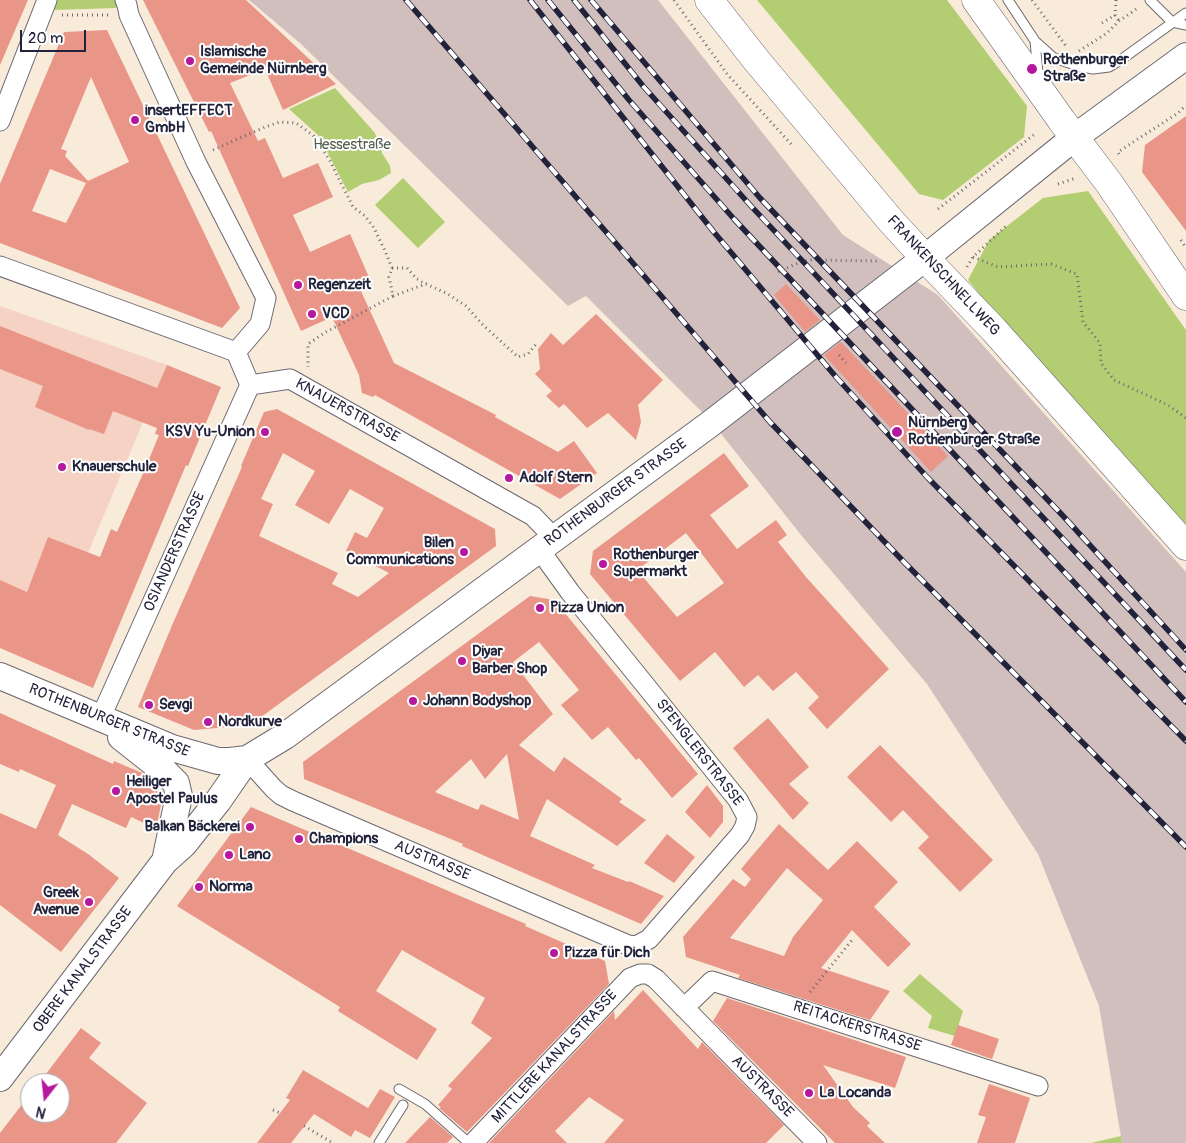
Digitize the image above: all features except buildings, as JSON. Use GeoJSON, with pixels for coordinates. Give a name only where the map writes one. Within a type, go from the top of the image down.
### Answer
{"type":"FeatureCollection","features":[{"type":"Feature","properties":{"kind":"main road","name":"FRANKENSCHNELLWEG"},"geometry":{"type":"LineString","coordinates":[[708,0],[891,221],[994,330],[1186,546]]}},
{"type":"Feature","properties":{"kind":"main road"},"geometry":{"type":"LineString","coordinates":[[976,0],[1186,296]]}},
{"type":"Feature","properties":{"kind":"main road","name":"ROTHENBURGER STRASSE"},"geometry":{"type":"LineString","coordinates":[[0,676],[172,748],[207,759],[230,761],[247,759],[285,736],[710,424],[925,258],[1075,137],[1186,56]]}},
{"type":"Feature","properties":{"kind":"main road","name":"OBERE KANALSTRASSE"},"geometry":{"type":"LineString","coordinates":[[100,719],[176,783],[179,796],[165,861]]}},
{"type":"Feature","properties":{"kind":"main road","name":"OBERE KANALSTRASSE"},"geometry":{"type":"LineString","coordinates":[[0,1078],[165,861],[184,844],[218,801],[247,759]]}},
{"type":"Feature","properties":{"kind":"street"},"geometry":{"type":"LineString","coordinates":[[0,121],[44,8]]}},
{"type":"Feature","properties":{"kind":"street"},"geometry":{"type":"LineString","coordinates":[[127,8],[196,162],[266,298],[260,324],[236,352]]}},
{"type":"Feature","properties":{"kind":"street"},"geometry":{"type":"LineString","coordinates":[[0,266],[236,352],[250,385]]}},
{"type":"Feature","properties":{"kind":"street","name":"KNAUERSTRASSE"},"geometry":{"type":"LineString","coordinates":[[250,385],[290,379],[533,516],[546,543]]}},
{"type":"Feature","properties":{"kind":"street","name":"OSIANDERSTRASSE"},"geometry":{"type":"LineString","coordinates":[[100,719],[250,385]]}},
{"type":"Feature","properties":{"kind":"street","name":"SPENGLERSTRASSE"},"geometry":{"type":"LineString","coordinates":[[546,543],[570,592],[738,800],[747,816],[745,826],[740,835],[649,939],[636,946],[628,945]]}},
{"type":"Feature","properties":{"kind":"street","name":"AUSTRASSE"},"geometry":{"type":"LineString","coordinates":[[247,759],[281,795],[293,801],[628,945]]}},
{"type":"Feature","properties":{"kind":"street","name":"AUSTRASSE"},"geometry":{"type":"LineString","coordinates":[[640,974],[648,974],[656,979],[817,1143]]}},
{"type":"Feature","properties":{"kind":"street","name":"MITTLERE KANALSTRASSE"},"geometry":{"type":"LineString","coordinates":[[474,1143],[630,978],[640,974]]}},
{"type":"Feature","properties":{"kind":"street","name":"REITACKERSTRASSE"},"geometry":{"type":"LineString","coordinates":[[684,1008],[712,981],[1038,1086]]}},
{"type":"Feature","properties":{"kind":"lane"},"geometry":{"type":"LineString","coordinates":[[1008,0],[1036,41],[1054,58],[1093,69],[1108,67],[1122,59],[1186,13]]}},
{"type":"Feature","properties":{"kind":"lane"},"geometry":{"type":"LineString","coordinates":[[1146,3],[1172,22],[1186,25]]}},
{"type":"Feature","properties":{"kind":"lane"},"geometry":{"type":"LineString","coordinates":[[1036,41],[1040,89]]}},
{"type":"Feature","properties":{"kind":"lane"},"geometry":{"type":"LineString","coordinates":[[399,1090],[425,1104],[469,1143]]}},
{"type":"Feature","properties":{"kind":"lane"},"geometry":{"type":"LineString","coordinates":[[379,1143],[403,1105]]}},
{"type":"Feature","properties":{"kind":"path"},"geometry":{"type":"LineString","coordinates":[[1032,0],[1068,48]]}},
{"type":"Feature","properties":{"kind":"path"},"geometry":{"type":"LineString","coordinates":[[1116,0],[1115,15],[1119,21]]}},
{"type":"Feature","properties":{"kind":"path"},"geometry":{"type":"LineString","coordinates":[[1073,55],[1146,3]]}},
{"type":"Feature","properties":{"kind":"path"},"geometry":{"type":"LineString","coordinates":[[44,8],[127,8]]}},
{"type":"Feature","properties":{"kind":"path"},"geometry":{"type":"LineString","coordinates":[[1102,23],[1115,15]]}},
{"type":"Feature","properties":{"kind":"path"},"geometry":{"type":"LineString","coordinates":[[1118,152],[1178,113],[1186,104]]}},
{"type":"Feature","properties":{"kind":"path"},"geometry":{"type":"LineString","coordinates":[[196,162],[217,148],[265,126],[280,122],[296,123],[313,135],[329,159],[353,207],[365,216],[374,228],[392,268],[389,277],[393,296]]}},
{"type":"Feature","properties":{"kind":"path"},"geometry":{"type":"LineString","coordinates":[[938,209],[1035,134]]}},
{"type":"Feature","properties":{"kind":"path"},"geometry":{"type":"LineString","coordinates":[[1056,184],[1079,177]]}},
{"type":"Feature","properties":{"kind":"path"},"geometry":{"type":"LineString","coordinates":[[953,286],[973,257],[1008,225]]}},
{"type":"Feature","properties":{"kind":"path"},"geometry":{"type":"LineString","coordinates":[[973,257],[998,267],[1051,264],[1077,274],[1083,322],[1100,343],[1101,363],[1114,380],[1168,405],[1186,418]]}},
{"type":"Feature","properties":{"kind":"path"},"geometry":{"type":"LineString","coordinates":[[778,272],[810,260],[880,261]]}},
{"type":"Feature","properties":{"kind":"path"},"geometry":{"type":"LineString","coordinates":[[392,268],[407,268],[417,279],[448,294],[466,306],[483,325],[518,357],[528,354],[537,342]]}},
{"type":"Feature","properties":{"kind":"path"},"geometry":{"type":"LineString","coordinates":[[306,388],[308,344],[326,332],[393,296],[426,284]]}},
{"type":"Feature","properties":{"kind":"path"},"geometry":{"type":"LineString","coordinates":[[838,354],[846,363]]}},
{"type":"Feature","properties":{"kind":"path"},"geometry":{"type":"LineString","coordinates":[[802,1010],[807,995],[852,940]]}},
{"type":"Feature","properties":{"kind":"path"},"geometry":{"type":"LineString","coordinates":[[273,1110],[280,1113]]}},
{"type":"Feature","properties":{"kind":"path"},"geometry":{"type":"LineString","coordinates":[[304,1126],[333,1143]]}},
{"type":"Feature","properties":{"kind":"shaded area"},"geometry":{"type":"Polygon","coordinates":[[[249,0],[658,0],[843,235],[938,295],[1186,572],[1186,1143],[1122,1143],[1099,1006],[1038,854],[927,684],[801,535],[711,421],[586,296],[568,306],[301,44],[249,0]]]}},
{"type":"Feature","properties":{"kind":"shaded area","name":"Knauerschule"},"geometry":{"type":"Polygon","coordinates":[[[0,306],[167,365],[88,553],[49,537],[27,592],[0,580],[0,306]]]}},
{"type":"Feature","properties":{"kind":"green space"},"geometry":{"type":"Polygon","coordinates":[[[54,0],[117,0],[119,3],[116,8],[54,10],[51,5],[54,0]]]}},
{"type":"Feature","properties":{"kind":"green space"},"geometry":{"type":"Polygon","coordinates":[[[757,0],[947,0],[1027,106],[1024,137],[943,200],[919,194],[757,0]]]}},
{"type":"Feature","properties":{"kind":"green space","name":"Hessestraße"},"geometry":{"type":"Polygon","coordinates":[[[335,88],[375,133],[382,153],[390,166],[391,173],[379,180],[362,184],[348,192],[319,136],[289,109],[335,88]]]}},
{"type":"Feature","properties":{"kind":"green space"},"geometry":{"type":"Polygon","coordinates":[[[403,178],[445,222],[418,248],[375,205],[403,178]]]}},
{"type":"Feature","properties":{"kind":"green space"},"geometry":{"type":"Polygon","coordinates":[[[1088,191],[1186,330],[1186,531],[1003,323],[968,280],[989,240],[1043,198],[1088,191]]]}},
{"type":"Feature","properties":{"kind":"green space"},"geometry":{"type":"Polygon","coordinates":[[[920,974],[963,1011],[955,1036],[928,1028],[932,1016],[903,991],[920,974]]]}},
{"type":"Feature","properties":{"kind":"green space"},"geometry":{"type":"Polygon","coordinates":[[[1121,1136],[1122,1143],[1091,1143],[1121,1136]]]}},
{"type":"Feature","properties":{"kind":"railway"},"geometry":{"type":"LineString","coordinates":[[406,0],[770,422],[902,560],[1186,847]]}},
{"type":"Feature","properties":{"kind":"railway"},"geometry":{"type":"LineString","coordinates":[[530,0],[713,231],[836,377],[927,477],[1186,741]]}},
{"type":"Feature","properties":{"kind":"railway"},"geometry":{"type":"LineString","coordinates":[[548,0],[629,100],[734,219],[1186,702]]}},
{"type":"Feature","properties":{"kind":"railway"},"geometry":{"type":"LineString","coordinates":[[574,0],[643,86],[751,206],[1186,670]]}},
{"type":"Feature","properties":{"kind":"railway"},"geometry":{"type":"LineString","coordinates":[[591,0],[760,198],[1065,518],[1186,650]]}},
{"type":"Feature","properties":{"kind":"place","name":"Islamische Gemeinde Nürnberg"},"geometry":{"type":"Point","coordinates":[190,61]}},
{"type":"Feature","properties":{"kind":"place","name":"Rothenburger Straße"},"geometry":{"type":"Point","coordinates":[1032,69]}},
{"type":"Feature","properties":{"kind":"place","name":"insertEFFECT GmbH"},"geometry":{"type":"Point","coordinates":[135,120]}},
{"type":"Feature","properties":{"kind":"place","name":"Regenzeit"},"geometry":{"type":"Point","coordinates":[298,285]}},
{"type":"Feature","properties":{"kind":"place","name":"VCD"},"geometry":{"type":"Point","coordinates":[312,314]}},
{"type":"Feature","properties":{"kind":"place","name":"KSV Yu-Union"},"geometry":{"type":"Point","coordinates":[265,432]}},
{"type":"Feature","properties":{"kind":"place","name":"Nürnberg Rothenburger Straße"},"geometry":{"type":"Point","coordinates":[897,432]}},
{"type":"Feature","properties":{"kind":"place","name":"Knauerschule"},"geometry":{"type":"Point","coordinates":[62,467]}},
{"type":"Feature","properties":{"kind":"place","name":"Adolf Stern"},"geometry":{"type":"Point","coordinates":[509,478]}},
{"type":"Feature","properties":{"kind":"place","name":"Bilen Communications"},"geometry":{"type":"Point","coordinates":[464,552]}},
{"type":"Feature","properties":{"kind":"place","name":"Rothenburger Supermarkt"},"geometry":{"type":"Point","coordinates":[603,564]}},
{"type":"Feature","properties":{"kind":"place","name":"Pizza Union"},"geometry":{"type":"Point","coordinates":[540,608]}},
{"type":"Feature","properties":{"kind":"place","name":"Diyar Barber Shop"},"geometry":{"type":"Point","coordinates":[462,661]}},
{"type":"Feature","properties":{"kind":"place","name":"Johann Bodyshop"},"geometry":{"type":"Point","coordinates":[413,701]}},
{"type":"Feature","properties":{"kind":"place","name":"Sevgi"},"geometry":{"type":"Point","coordinates":[149,705]}},
{"type":"Feature","properties":{"kind":"place","name":"Nordkurve"},"geometry":{"type":"Point","coordinates":[208,722]}},
{"type":"Feature","properties":{"kind":"place","name":"Heiliger Apostel Paulus"},"geometry":{"type":"Point","coordinates":[116,791]}},
{"type":"Feature","properties":{"kind":"place","name":"Balkan Bäckerei"},"geometry":{"type":"Point","coordinates":[250,827]}},
{"type":"Feature","properties":{"kind":"place","name":"Champions"},"geometry":{"type":"Point","coordinates":[299,839]}},
{"type":"Feature","properties":{"kind":"place","name":"Lano"},"geometry":{"type":"Point","coordinates":[229,855]}},
{"type":"Feature","properties":{"kind":"place","name":"Norma"},"geometry":{"type":"Point","coordinates":[199,887]}},
{"type":"Feature","properties":{"kind":"place","name":"Greek Avenue"},"geometry":{"type":"Point","coordinates":[89,902]}},
{"type":"Feature","properties":{"kind":"place","name":"Pizza für Dich"},"geometry":{"type":"Point","coordinates":[554,953]}},
{"type":"Feature","properties":{"kind":"place","name":"La Locanda"},"geometry":{"type":"Point","coordinates":[809,1093]}}]}
